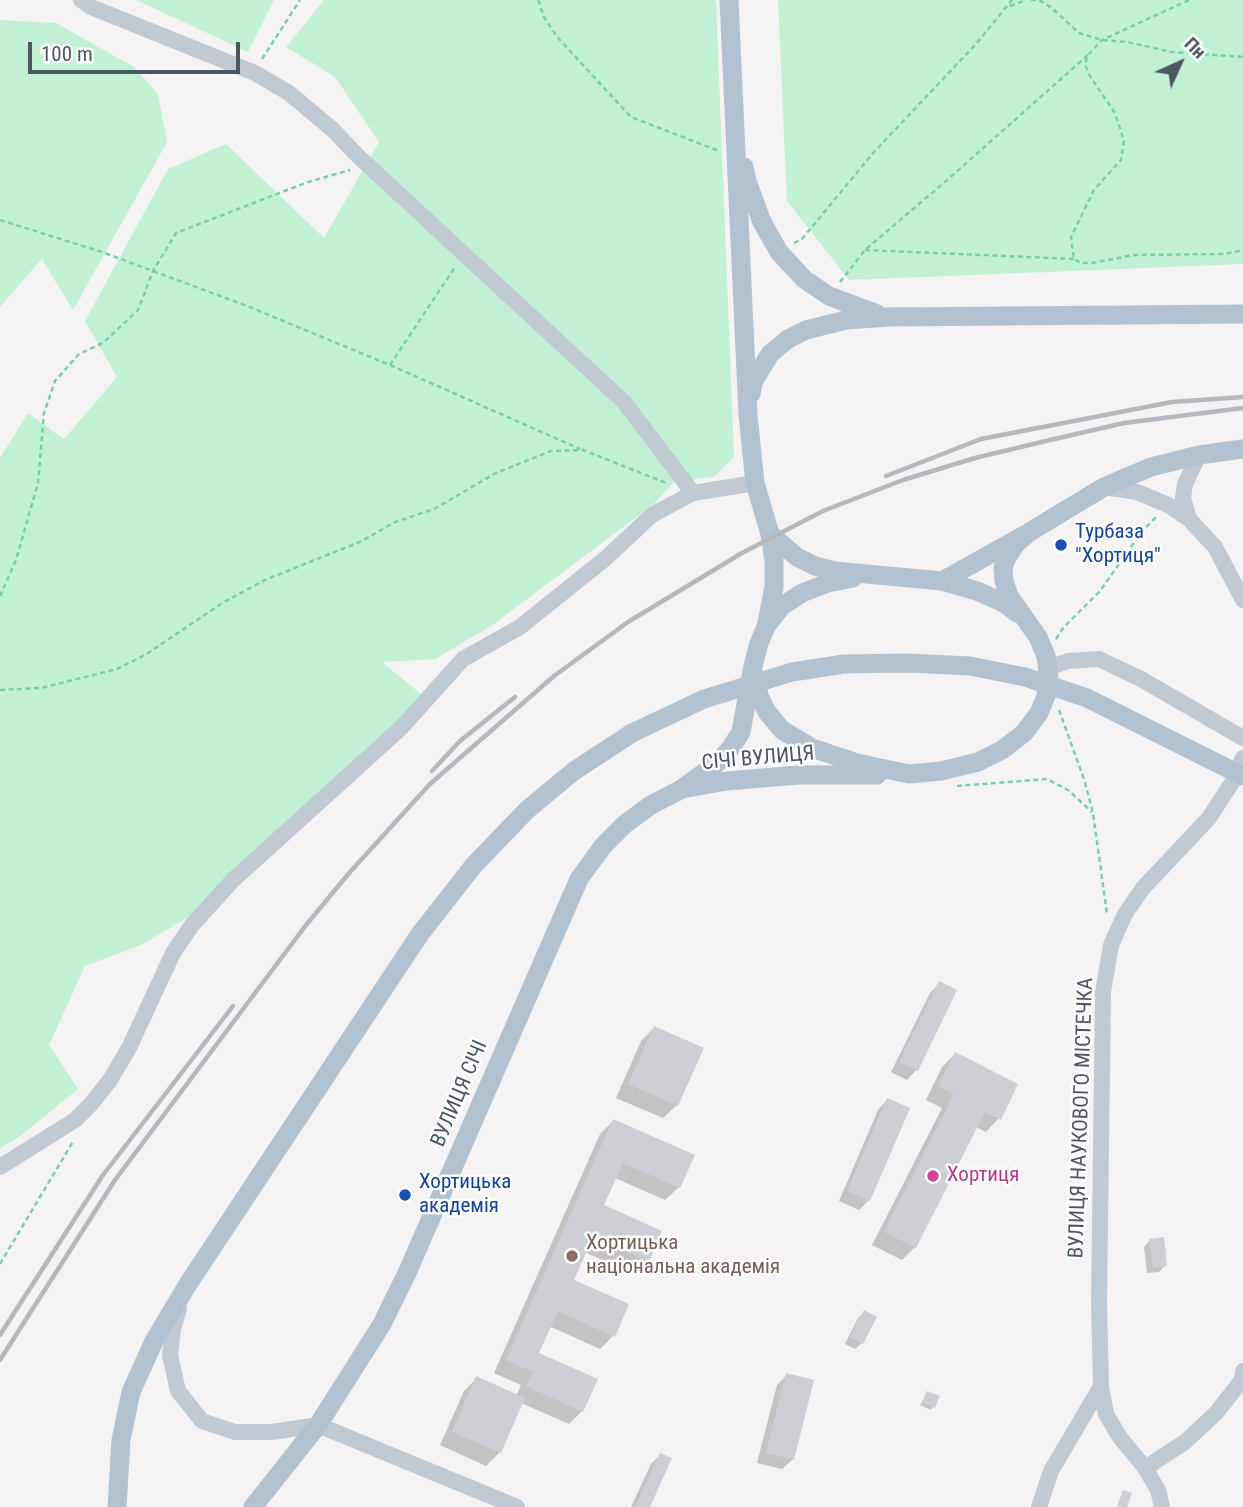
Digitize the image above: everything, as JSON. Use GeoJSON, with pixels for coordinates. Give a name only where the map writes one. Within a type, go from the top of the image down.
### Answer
{"type":"FeatureCollection","features":[{"type":"Feature","properties":{"kind":"main road"},"geometry":{"type":"LineString","coordinates":[[729,0],[748,415],[755,483],[771,534],[774,561],[774,587],[754,666],[759,696],[767,712],[782,730],[813,748],[857,763],[909,774],[941,771],[978,762],[1002,750],[1024,733],[1039,713],[1046,696],[1047,662],[1038,637],[1009,596],[1004,581],[1003,568],[1007,556],[1028,533]]}},
{"type":"Feature","properties":{"kind":"main road"},"geometry":{"type":"LineString","coordinates":[[736,124],[747,181],[762,222],[779,252],[804,279],[829,296],[859,309],[889,317]]}},
{"type":"Feature","properties":{"kind":"main road"},"geometry":{"type":"LineString","coordinates":[[748,415],[752,382],[770,354],[788,339],[806,330],[846,320],[889,317],[1243,314]]}},
{"type":"Feature","properties":{"kind":"main road"},"geometry":{"type":"LineString","coordinates":[[942,581],[1104,487],[1151,467],[1199,455],[1243,449]]}},
{"type":"Feature","properties":{"kind":"main road"},"geometry":{"type":"LineString","coordinates":[[771,534],[797,557],[815,566],[835,571],[942,581],[1004,603],[1024,618]]}},
{"type":"Feature","properties":{"kind":"main road"},"geometry":{"type":"LineString","coordinates":[[766,627],[782,606],[802,593],[828,583],[871,575]]}},
{"type":"Feature","properties":{"kind":"main road"},"geometry":{"type":"LineString","coordinates":[[117,1507],[121,1440],[131,1392],[154,1341],[188,1284],[420,934],[474,865],[527,810],[574,771],[632,733],[704,699],[792,672],[844,664],[970,666],[1025,677],[1087,698],[1243,776]]}},
{"type":"Feature","properties":{"kind":"main road","name":"СІЧІ ВУЛИЦЯ"},"geometry":{"type":"LineString","coordinates":[[680,790],[716,764],[730,750],[741,732],[754,666]]}},
{"type":"Feature","properties":{"kind":"main road","name":"СІЧІ ВУЛИЦЯ"},"geometry":{"type":"LineString","coordinates":[[680,790],[727,781],[798,775],[909,774]]}},
{"type":"Feature","properties":{"kind":"main road","name":"ВУЛИЦЯ СІЧІ"},"geometry":{"type":"LineString","coordinates":[[253,1507],[318,1425],[382,1324],[407,1273],[579,879],[603,846],[625,824],[651,805],[680,790]]}},
{"type":"Feature","properties":{"kind":"street"},"geometry":{"type":"LineString","coordinates":[[81,0],[91,7],[255,72],[289,93],[624,402],[693,493]]}},
{"type":"Feature","properties":{"kind":"street"},"geometry":{"type":"LineString","coordinates":[[1188,519],[1183,498],[1185,485],[1199,455]]}},
{"type":"Feature","properties":{"kind":"street"},"geometry":{"type":"LineString","coordinates":[[0,1167],[75,1120],[91,1104],[110,1080],[129,1048],[173,953],[192,925],[233,880],[402,727],[463,659],[520,627],[606,558],[652,515],[693,493],[755,483]]}},
{"type":"Feature","properties":{"kind":"street"},"geometry":{"type":"LineString","coordinates":[[1104,487],[1137,492],[1168,505],[1188,519],[1214,547],[1243,600]]}},
{"type":"Feature","properties":{"kind":"street"},"geometry":{"type":"LineString","coordinates":[[1047,662],[1099,659],[1115,665],[1243,738]]}},
{"type":"Feature","properties":{"kind":"street","name":"ВУЛИЦЯ НАУКОВОГО МІСТЕЧКА"},"geometry":{"type":"LineString","coordinates":[[1162,1507],[1158,1490],[1145,1468],[1119,1436],[1106,1414],[1101,1386],[1098,1303],[1102,992],[1111,945],[1125,914],[1143,888],[1209,818],[1233,781],[1243,758]]}},
{"type":"Feature","properties":{"kind":"street"},"geometry":{"type":"LineString","coordinates":[[188,1284],[173,1329],[170,1355],[178,1391],[202,1421],[235,1432],[272,1433],[318,1425],[517,1507]]}},
{"type":"Feature","properties":{"kind":"street"},"geometry":{"type":"LineString","coordinates":[[1145,1468],[1185,1442],[1216,1413],[1242,1380],[1243,1371]]}},
{"type":"Feature","properties":{"kind":"street"},"geometry":{"type":"LineString","coordinates":[[1039,1507],[1051,1471],[1101,1386]]}},
{"type":"Feature","properties":{"kind":"path"},"geometry":{"type":"LineString","coordinates":[[255,72],[300,0]]}},
{"type":"Feature","properties":{"kind":"path"},"geometry":{"type":"LineString","coordinates":[[538,0],[544,18],[558,38],[631,117],[735,157]]}},
{"type":"Feature","properties":{"kind":"path"},"geometry":{"type":"LineString","coordinates":[[779,252],[802,239],[874,152],[976,44],[1012,0]]}},
{"type":"Feature","properties":{"kind":"path"},"geometry":{"type":"LineString","coordinates":[[1007,7],[1026,0]]}},
{"type":"Feature","properties":{"kind":"path"},"geometry":{"type":"LineString","coordinates":[[1031,0],[1052,8],[1079,33],[1102,40],[1127,42],[1172,52],[1243,57]]}},
{"type":"Feature","properties":{"kind":"path"},"geometry":{"type":"LineString","coordinates":[[829,296],[865,250],[1102,40],[1189,0]]}},
{"type":"Feature","properties":{"kind":"path"},"geometry":{"type":"LineString","coordinates":[[1074,260],[1071,237],[1094,190],[1122,160],[1124,141],[1115,113],[1088,73],[1085,64],[1088,55]]}},
{"type":"Feature","properties":{"kind":"path"},"geometry":{"type":"LineString","coordinates":[[0,596],[16,560],[38,483],[44,413],[55,381],[79,354],[103,343],[138,310],[153,271],[176,233],[308,182],[367,164]]}},
{"type":"Feature","properties":{"kind":"path"},"geometry":{"type":"LineString","coordinates":[[0,220],[153,271],[247,306],[668,484]]}},
{"type":"Feature","properties":{"kind":"path"},"geometry":{"type":"LineString","coordinates":[[865,250],[1074,260],[1081,263],[1134,255],[1225,254],[1243,250]]}},
{"type":"Feature","properties":{"kind":"path"},"geometry":{"type":"LineString","coordinates":[[390,365],[464,252]]}},
{"type":"Feature","properties":{"kind":"path"},"geometry":{"type":"LineString","coordinates":[[0,690],[41,688],[117,669],[145,655],[224,602],[265,580],[362,541],[395,522],[434,509],[496,473],[518,464],[551,451],[583,450]]}},
{"type":"Feature","properties":{"kind":"path"},"geometry":{"type":"LineString","coordinates":[[1047,662],[1063,628],[1100,591],[1143,530],[1168,505]]}},
{"type":"Feature","properties":{"kind":"path"},"geometry":{"type":"LineString","coordinates":[[1057,704],[1084,779],[1093,813],[1111,945]]}},
{"type":"Feature","properties":{"kind":"path"},"geometry":{"type":"LineString","coordinates":[[953,786],[1047,779],[1068,790],[1093,813]]}},
{"type":"Feature","properties":{"kind":"path"},"geometry":{"type":"LineString","coordinates":[[0,1264],[76,1137]]}},
{"type":"Feature","properties":{"kind":"green space"},"geometry":{"type":"Polygon","coordinates":[[[136,0],[274,0],[248,52],[136,0]]]}},
{"type":"Feature","properties":{"kind":"green space"},"geometry":{"type":"Polygon","coordinates":[[[324,0],[716,0],[734,457],[714,477],[675,481],[654,504],[491,626],[435,659],[382,662],[427,699],[213,902],[141,945],[85,966],[49,1045],[78,1089],[18,1138],[0,1148],[0,458],[28,413],[64,439],[117,377],[85,321],[168,169],[226,144],[324,238],[379,142],[335,77],[286,47],[324,0]]]}},
{"type":"Feature","properties":{"kind":"green space"},"geometry":{"type":"Polygon","coordinates":[[[778,0],[1243,0],[1243,264],[849,280],[787,201],[778,0]]]}},
{"type":"Feature","properties":{"kind":"green space"},"geometry":{"type":"Polygon","coordinates":[[[0,20],[56,23],[134,67],[158,94],[167,142],[73,310],[42,259],[0,307],[0,20]]]}},
{"type":"Feature","properties":{"kind":"building"},"geometry":{"type":"Polygon","coordinates":[[[939,981],[957,990],[918,1071],[899,1062],[939,981]]]}},
{"type":"Feature","properties":{"kind":"building"},"geometry":{"type":"Polygon","coordinates":[[[654,1026],[704,1048],[678,1106],[628,1084],[654,1026]]]}},
{"type":"Feature","properties":{"kind":"building","name":"Хортиця"},"geometry":{"type":"Polygon","coordinates":[[[955,1052],[1018,1084],[1001,1120],[985,1112],[916,1248],[884,1232],[954,1094],[938,1086],[955,1052]]]}},
{"type":"Feature","properties":{"kind":"building"},"geometry":{"type":"Polygon","coordinates":[[[887,1098],[910,1108],[870,1201],[847,1191],[887,1098]]]}},
{"type":"Feature","properties":{"kind":"building"},"geometry":{"type":"Polygon","coordinates":[[[613,1119],[695,1155],[680,1188],[623,1163],[604,1205],[662,1231],[649,1262],[593,1237],[574,1280],[629,1304],[615,1337],[558,1311],[539,1353],[598,1379],[583,1412],[526,1386],[533,1372],[506,1360],[613,1119]]]}},
{"type":"Feature","properties":{"kind":"building"},"geometry":{"type":"Polygon","coordinates":[[[1164,1237],[1167,1266],[1153,1268],[1149,1239],[1164,1237]]]}},
{"type":"Feature","properties":{"kind":"building"},"geometry":{"type":"Polygon","coordinates":[[[864,1310],[877,1317],[863,1344],[850,1337],[864,1310]]]}},
{"type":"Feature","properties":{"kind":"building"},"geometry":{"type":"Polygon","coordinates":[[[786,1373],[814,1380],[794,1460],[766,1453],[786,1373]]]}},
{"type":"Feature","properties":{"kind":"building"},"geometry":{"type":"Polygon","coordinates":[[[476,1376],[525,1398],[501,1453],[452,1432],[476,1376]]]}},
{"type":"Feature","properties":{"kind":"building"},"geometry":{"type":"Polygon","coordinates":[[[927,1391],[940,1396],[935,1408],[922,1402],[927,1391]]]}},
{"type":"Feature","properties":{"kind":"building"},"geometry":{"type":"Polygon","coordinates":[[[660,1453],[672,1458],[650,1507],[635,1507],[660,1453]]]}},
{"type":"Feature","properties":{"kind":"building"},"geometry":{"type":"Polygon","coordinates":[[[1123,1490],[1132,1493],[1127,1507],[1117,1507],[1123,1490]]]}},
{"type":"Feature","properties":{"kind":"railway"},"geometry":{"type":"LineString","coordinates":[[886,476],[981,439],[1172,402],[1243,397]]}},
{"type":"Feature","properties":{"kind":"railway"},"geometry":{"type":"LineString","coordinates":[[0,1360],[115,1180],[306,925],[430,784],[554,676],[628,622],[742,553],[823,511],[903,480],[975,458],[1124,423],[1243,408]]}},
{"type":"Feature","properties":{"kind":"railway"},"geometry":{"type":"LineString","coordinates":[[432,771],[460,741],[515,697]]}},
{"type":"Feature","properties":{"kind":"railway"},"geometry":{"type":"LineString","coordinates":[[0,1335],[103,1175],[233,1006]]}},
{"type":"Feature","properties":{"kind":"place","name":"Турбаза \"Хортиця\""},"geometry":{"type":"Point","coordinates":[1061,545]}},
{"type":"Feature","properties":{"kind":"place","name":"Хортиця"},"geometry":{"type":"Point","coordinates":[933,1176]}},
{"type":"Feature","properties":{"kind":"place","name":"Хортицька академія"},"geometry":{"type":"Point","coordinates":[405,1195]}},
{"type":"Feature","properties":{"kind":"place","name":"Хортицька національна академія"},"geometry":{"type":"Point","coordinates":[572,1256]}}]}
